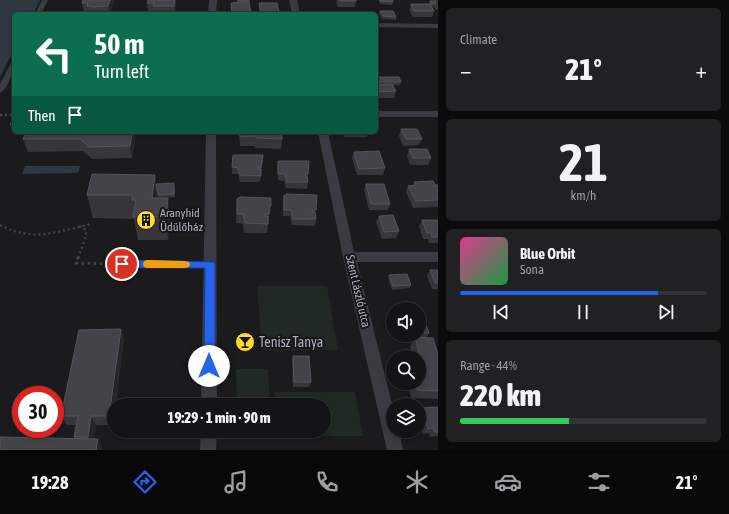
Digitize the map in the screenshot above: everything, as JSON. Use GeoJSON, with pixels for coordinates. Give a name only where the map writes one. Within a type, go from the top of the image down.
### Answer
{"type":"FeatureCollection","features":[{"type":"Feature","properties":{"kind":"street"},"geometry":{"type":"LineString","coordinates":[[39,12],[45,0]]}},
{"type":"Feature","properties":{"kind":"street"},"geometry":{"type":"LineString","coordinates":[[212,12],[213,0]]}},
{"type":"Feature","properties":{"kind":"street"},"geometry":{"type":"LineString","coordinates":[[293,0],[296,12]]}},
{"type":"Feature","properties":{"kind":"street"},"geometry":{"type":"LineString","coordinates":[[378,26],[438,26]]}},
{"type":"Feature","properties":{"kind":"street"},"geometry":{"type":"LineString","coordinates":[[0,91],[12,67]]}},
{"type":"Feature","properties":{"kind":"street"},"geometry":{"type":"LineString","coordinates":[[378,114],[438,114]]}},
{"type":"Feature","properties":{"kind":"street"},"geometry":{"type":"LineString","coordinates":[[209,398],[211,134]]}},
{"type":"Feature","properties":{"kind":"street","name":"Szent László utca"},"geometry":{"type":"LineString","coordinates":[[323,134],[349,257],[395,450]]}},
{"type":"Feature","properties":{"kind":"street"},"geometry":{"type":"LineString","coordinates":[[349,257],[438,257]]}},
{"type":"Feature","properties":{"kind":"street"},"geometry":{"type":"LineString","coordinates":[[208,438],[208,450]]}},
{"type":"Feature","properties":{"kind":"lane"},"geometry":{"type":"LineString","coordinates":[[122,264],[210,265]]}},
{"type":"Feature","properties":{"kind":"path"},"geometry":{"type":"LineString","coordinates":[[0,116],[12,115]]}},
{"type":"Feature","properties":{"kind":"path"},"geometry":{"type":"LineString","coordinates":[[0,225],[15,232],[38,236],[48,235],[84,224],[90,224],[86,230],[86,236],[76,263],[122,264]]}},
{"type":"Feature","properties":{"kind":"path"},"geometry":{"type":"LineString","coordinates":[[79,226],[86,230]]}},
{"type":"Feature","properties":{"kind":"shaded area"},"geometry":{"type":"Polygon","coordinates":[[[257,286],[327,286],[338,350],[262,350],[257,286]]]}},
{"type":"Feature","properties":{"kind":"shaded area"},"geometry":{"type":"Polygon","coordinates":[[[236,369],[268,369],[270,398],[237,398],[236,369]]]}},
{"type":"Feature","properties":{"kind":"shaded area"},"geometry":{"type":"Polygon","coordinates":[[[274,392],[355,392],[363,436],[331,436],[331,398],[274,398],[274,392]]]}},
{"type":"Feature","properties":{"kind":"water"},"geometry":{"type":"Polygon","coordinates":[[[0,0],[40,0],[34,12],[12,12],[12,54],[0,77],[0,0]]]}},
{"type":"Feature","properties":{"kind":"water"},"geometry":{"type":"Polygon","coordinates":[[[25,166],[80,166],[78,173],[22,174],[25,166]]]}},
{"type":"Feature","properties":{"kind":"building"},"geometry":{"type":"Polygon","coordinates":[[[83,0],[110,0],[108,6],[93,7],[87,6],[88,3],[82,3],[83,0]]]}},
{"type":"Feature","properties":{"kind":"building"},"geometry":{"type":"Polygon","coordinates":[[[148,0],[175,0],[174,6],[153,6],[154,3],[147,3],[148,0]]]}},
{"type":"Feature","properties":{"kind":"building"},"geometry":{"type":"Polygon","coordinates":[[[237,0],[249,0],[249,1],[238,1],[237,0]]]}},
{"type":"Feature","properties":{"kind":"building"},"geometry":{"type":"Polygon","coordinates":[[[339,0],[356,0],[356,1],[344,1],[339,0]]]}},
{"type":"Feature","properties":{"kind":"building"},"geometry":{"type":"Polygon","coordinates":[[[392,0],[393,2],[380,1],[392,0]]]}},
{"type":"Feature","properties":{"kind":"building"},"geometry":{"type":"Polygon","coordinates":[[[430,1],[435,1],[436,3],[431,4],[430,1]]]}},
{"type":"Feature","properties":{"kind":"building"},"geometry":{"type":"Polygon","coordinates":[[[249,2],[251,12],[232,12],[231,3],[249,2]]]}},
{"type":"Feature","properties":{"kind":"building"},"geometry":{"type":"Polygon","coordinates":[[[259,3],[277,3],[279,12],[261,12],[259,3]]]}},
{"type":"Feature","properties":{"kind":"building"},"geometry":{"type":"Polygon","coordinates":[[[411,4],[430,4],[434,11],[414,11],[411,4]]]}},
{"type":"Feature","properties":{"kind":"building"},"geometry":{"type":"Polygon","coordinates":[[[380,11],[393,11],[396,17],[383,16],[380,11]]]}},
{"type":"Feature","properties":{"kind":"building"},"geometry":{"type":"Polygon","coordinates":[[[378,77],[399,77],[401,82],[378,82],[378,77]]]}},
{"type":"Feature","properties":{"kind":"building"},"geometry":{"type":"Polygon","coordinates":[[[392,84],[396,91],[378,92],[378,85],[392,84]]]}},
{"type":"Feature","properties":{"kind":"building"},"geometry":{"type":"Polygon","coordinates":[[[401,129],[417,129],[422,139],[406,139],[401,129]]]}},
{"type":"Feature","properties":{"kind":"building"},"geometry":{"type":"Polygon","coordinates":[[[25,134],[132,134],[130,146],[89,147],[80,139],[23,139],[25,134]]]}},
{"type":"Feature","properties":{"kind":"building"},"geometry":{"type":"Polygon","coordinates":[[[240,134],[282,134],[282,139],[256,138],[256,136],[240,137],[240,134]]]}},
{"type":"Feature","properties":{"kind":"building"},"geometry":{"type":"Polygon","coordinates":[[[409,149],[427,149],[431,158],[413,158],[409,149]]]}},
{"type":"Feature","properties":{"kind":"building"},"geometry":{"type":"Polygon","coordinates":[[[379,151],[385,168],[359,169],[354,152],[379,151]]]}},
{"type":"Feature","properties":{"kind":"building"},"geometry":{"type":"Polygon","coordinates":[[[233,155],[263,155],[261,168],[258,167],[258,169],[261,169],[261,176],[240,175],[238,168],[232,167],[233,155]]]}},
{"type":"Feature","properties":{"kind":"building"},"geometry":{"type":"Polygon","coordinates":[[[278,161],[309,161],[308,174],[305,174],[308,182],[287,182],[285,174],[278,174],[278,161]]]}},
{"type":"Feature","properties":{"kind":"building"},"geometry":{"type":"Polygon","coordinates":[[[92,174],[155,175],[152,198],[168,198],[166,217],[133,217],[136,200],[132,200],[133,195],[87,195],[92,174]]]}},
{"type":"Feature","properties":{"kind":"building"},"geometry":{"type":"Polygon","coordinates":[[[433,181],[435,185],[438,185],[438,200],[416,201],[408,186],[416,185],[414,182],[433,181]]]}},
{"type":"Feature","properties":{"kind":"building"},"geometry":{"type":"Polygon","coordinates":[[[174,183],[174,194],[158,195],[156,184],[174,183]]]}},
{"type":"Feature","properties":{"kind":"building"},"geometry":{"type":"Polygon","coordinates":[[[366,184],[384,184],[390,204],[371,204],[366,184]]]}},
{"type":"Feature","properties":{"kind":"building"},"geometry":{"type":"Polygon","coordinates":[[[286,194],[317,195],[316,210],[312,210],[312,212],[315,212],[316,219],[293,219],[291,210],[284,210],[284,195],[287,195],[286,194]]]}},
{"type":"Feature","properties":{"kind":"building"},"geometry":{"type":"Polygon","coordinates":[[[240,197],[271,198],[269,214],[265,214],[265,216],[268,216],[268,224],[245,223],[243,214],[237,214],[237,199],[240,197]]]}},
{"type":"Feature","properties":{"kind":"building"},"geometry":{"type":"Polygon","coordinates":[[[393,215],[399,231],[384,232],[379,216],[393,215]]]}},
{"type":"Feature","properties":{"kind":"building"},"geometry":{"type":"Polygon","coordinates":[[[422,220],[438,220],[438,237],[432,237],[431,233],[427,233],[422,220]]]}},
{"type":"Feature","properties":{"kind":"building"},"geometry":{"type":"Polygon","coordinates":[[[430,270],[438,270],[438,283],[435,283],[430,270]]]}},
{"type":"Feature","properties":{"kind":"building"},"geometry":{"type":"Polygon","coordinates":[[[407,274],[411,285],[393,286],[389,275],[407,274]]]}},
{"type":"Feature","properties":{"kind":"building"},"geometry":{"type":"Polygon","coordinates":[[[426,325],[429,333],[426,333],[426,325]]]}},
{"type":"Feature","properties":{"kind":"building"},"geometry":{"type":"Polygon","coordinates":[[[121,329],[111,398],[107,398],[107,416],[91,416],[88,437],[74,437],[78,416],[64,416],[64,402],[79,330],[121,329]]]}},
{"type":"Feature","properties":{"kind":"building"},"geometry":{"type":"Polygon","coordinates":[[[426,338],[433,338],[438,354],[438,391],[417,390],[426,390],[426,350],[418,350],[416,342],[426,342],[426,338]]]}},
{"type":"Feature","properties":{"kind":"building"},"geometry":{"type":"Polygon","coordinates":[[[293,356],[309,356],[311,382],[294,382],[293,356]]]}},
{"type":"Feature","properties":{"kind":"building"},"geometry":{"type":"Polygon","coordinates":[[[438,407],[438,432],[435,432],[433,428],[428,429],[426,423],[426,408],[438,407]]]}},
{"type":"Feature","properties":{"kind":"building"},"geometry":{"type":"Polygon","coordinates":[[[0,437],[98,439],[96,450],[0,450],[0,437]]]}},
{"type":"Feature","properties":{"kind":"slow traffic"},"geometry":{"type":"LineString","coordinates":[[147,264],[185,264]]}},
{"type":"Feature","properties":{"kind":"place","name":"Aranyhíd Üdülőház"},"geometry":{"type":"Point","coordinates":[146,220]}},
{"type":"Feature","properties":{"kind":"place","name":"Tenisz Tanya"},"geometry":{"type":"Point","coordinates":[245,342]}},
{"type":"Feature","properties":{"kind":"route"},"geometry":{"type":"LineString","coordinates":[[122,264],[210,265],[209,366]]}}]}
